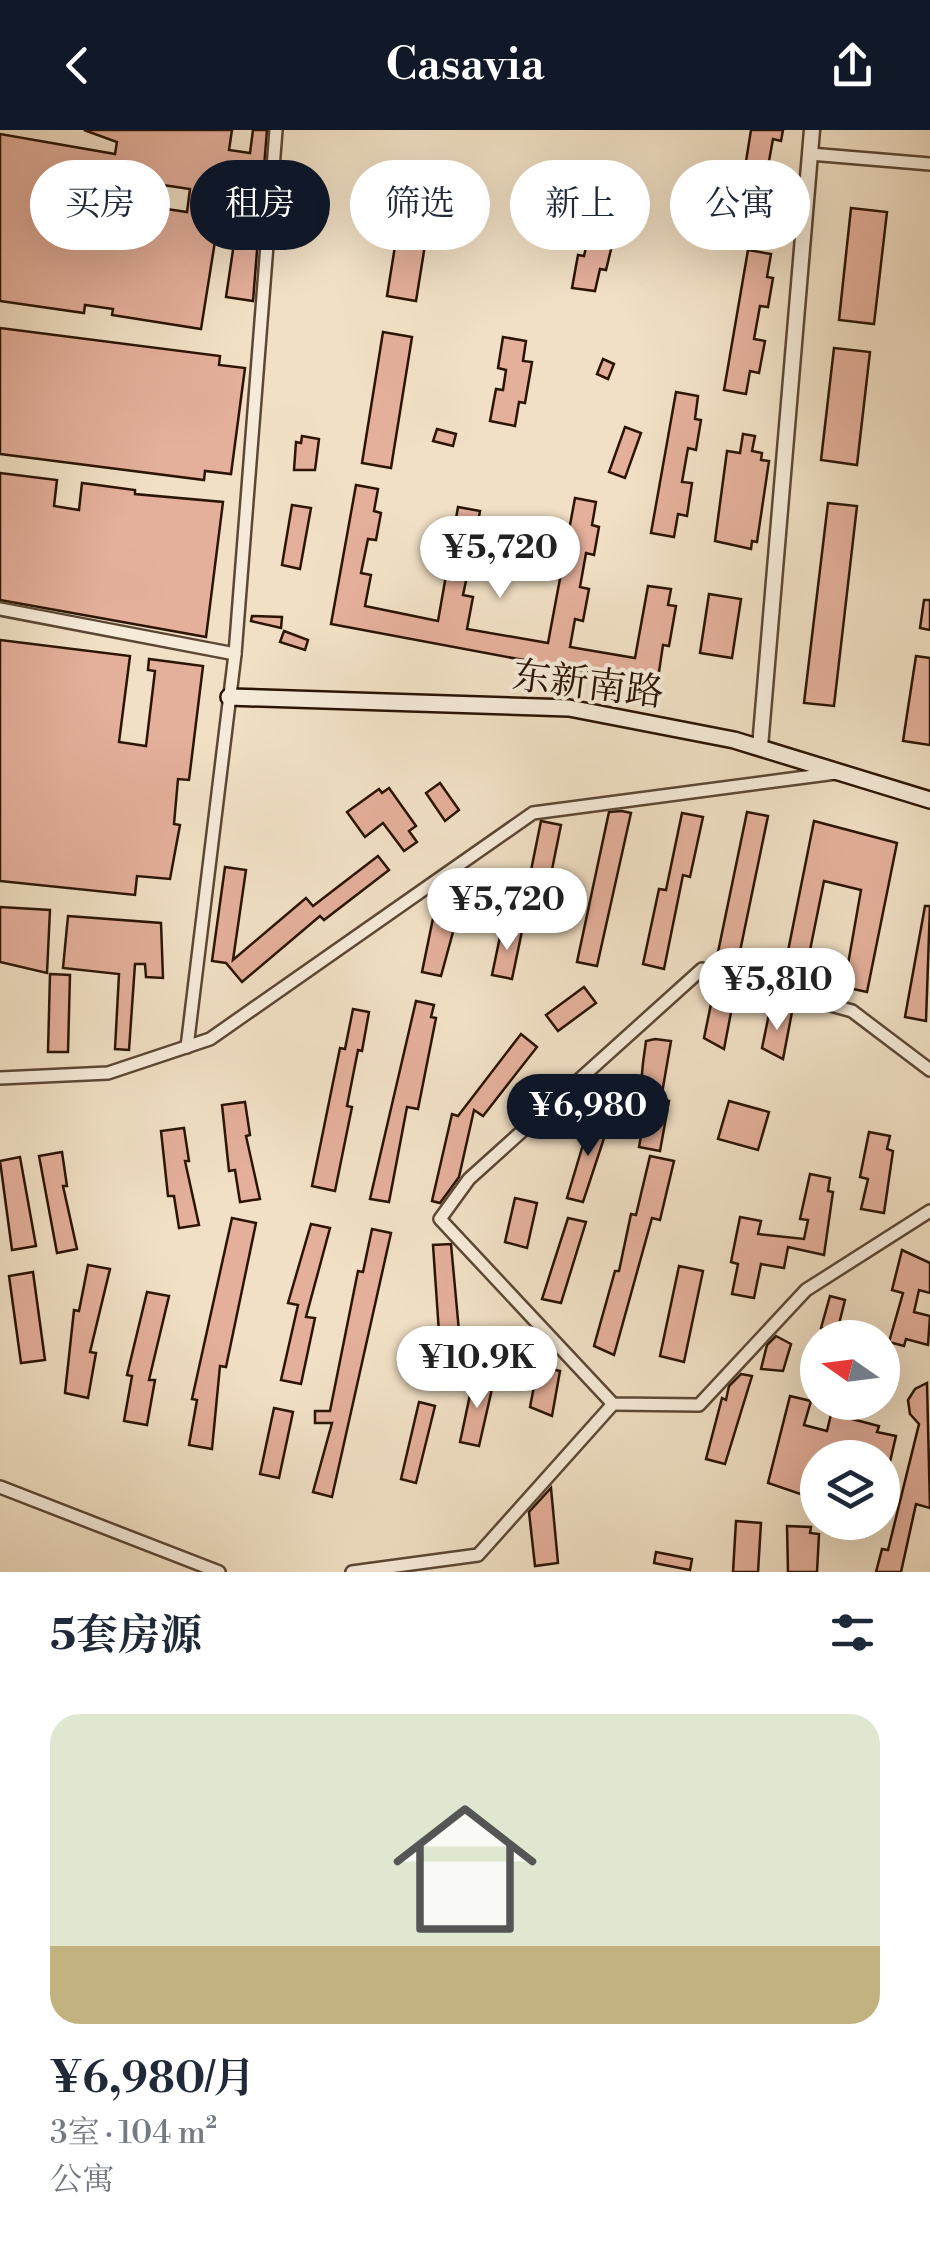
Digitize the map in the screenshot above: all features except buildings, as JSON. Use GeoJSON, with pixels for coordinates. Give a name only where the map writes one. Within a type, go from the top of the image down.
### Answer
{"type":"FeatureCollection","features":[{"type":"Feature","properties":{"kind":"main road","name":"东新南路"},"geometry":{"type":"LineString","coordinates":[[228,698],[569,708],[760,747],[930,800]]}},
{"type":"Feature","properties":{"kind":"street"},"geometry":{"type":"LineString","coordinates":[[187,1047],[235,654],[276,130]]}},
{"type":"Feature","properties":{"kind":"street"},"geometry":{"type":"LineString","coordinates":[[760,747],[812,130]]}},
{"type":"Feature","properties":{"kind":"street"},"geometry":{"type":"LineString","coordinates":[[810,154],[930,164]]}},
{"type":"Feature","properties":{"kind":"street"},"geometry":{"type":"LineString","coordinates":[[0,609],[235,654]]}},
{"type":"Feature","properties":{"kind":"street"},"geometry":{"type":"LineString","coordinates":[[0,1078],[108,1073],[210,1040],[533,813],[842,772]]}},
{"type":"Feature","properties":{"kind":"street"},"geometry":{"type":"LineString","coordinates":[[930,1070],[852,1010],[702,969],[469,1179],[440,1218],[613,1404],[699,1405],[806,1290],[930,1211]]}},
{"type":"Feature","properties":{"kind":"street"},"geometry":{"type":"LineString","coordinates":[[352,1572],[478,1555],[613,1404]]}},
{"type":"Feature","properties":{"kind":"street"},"geometry":{"type":"LineString","coordinates":[[0,1487],[219,1572]]}}]}
